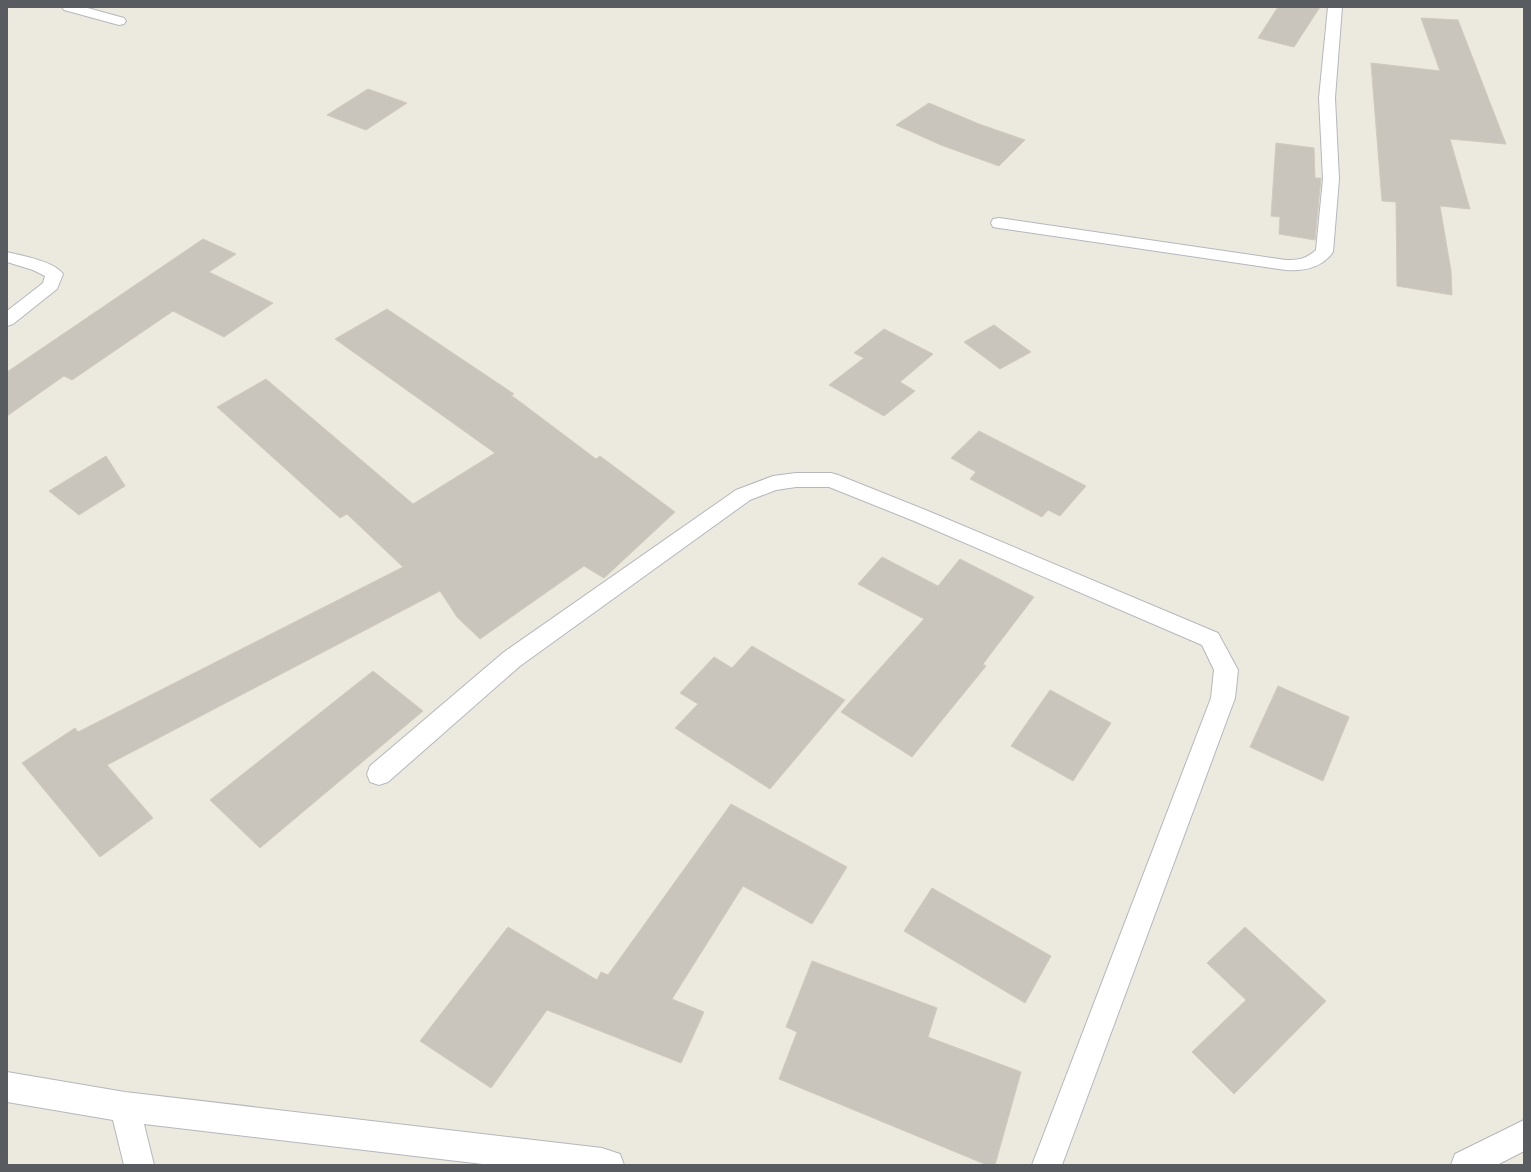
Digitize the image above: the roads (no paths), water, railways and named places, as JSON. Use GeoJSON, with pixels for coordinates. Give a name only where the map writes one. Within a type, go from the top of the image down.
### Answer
{"type":"FeatureCollection","features":[{"type":"Feature","properties":{"kind":"street"},"geometry":{"type":"LineString","coordinates":[[68,7],[119,21]]}},
{"type":"Feature","properties":{"kind":"street"},"geometry":{"type":"LineString","coordinates":[[999,223],[1286,265],[1303,266],[1313,262],[1324,252],[1331,179],[1327,98],[1336,7]]}},
{"type":"Feature","properties":{"kind":"street"},"geometry":{"type":"LineString","coordinates":[[7,257],[39,266],[54,274],[52,285],[7,320]]}},
{"type":"Feature","properties":{"kind":"street"},"geometry":{"type":"LineString","coordinates":[[379,774],[512,659],[743,495],[773,483],[796,480],[831,480],[921,516],[1210,640],[1226,670],[1223,698],[1047,1165]]}},
{"type":"Feature","properties":{"kind":"street"},"geometry":{"type":"LineString","coordinates":[[7,1087],[125,1107],[609,1165]]}},
{"type":"Feature","properties":{"kind":"street"},"geometry":{"type":"LineString","coordinates":[[125,1107],[139,1165]]}},
{"type":"Feature","properties":{"kind":"street"},"geometry":{"type":"LineString","coordinates":[[1466,1165],[1524,1135]]}}]}
